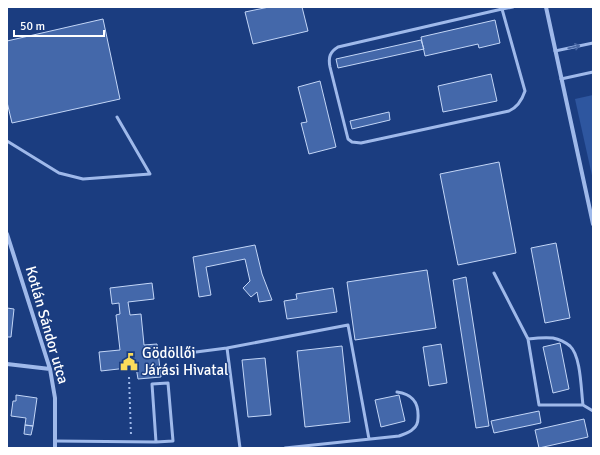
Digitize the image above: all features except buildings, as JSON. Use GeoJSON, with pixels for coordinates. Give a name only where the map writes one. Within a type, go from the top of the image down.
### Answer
{"type":"FeatureCollection","features":[{"type":"Feature","properties":{"kind":"street"},"geometry":{"type":"LineString","coordinates":[[546,7],[593,224]]}},
{"type":"Feature","properties":{"kind":"street","name":"Kotlán Sándor utca"},"geometry":{"type":"LineString","coordinates":[[7,234],[50,369],[55,398],[55,448]]}},
{"type":"Feature","properties":{"kind":"street"},"geometry":{"type":"LineString","coordinates":[[7,364],[50,369]]}},
{"type":"Feature","properties":{"kind":"lane"},"geometry":{"type":"LineString","coordinates":[[502,9],[525,91],[520,102],[516,106],[509,111],[360,143],[352,142],[348,139],[330,67],[330,54],[333,50],[346,45],[502,9],[513,7]]}},
{"type":"Feature","properties":{"kind":"lane"},"geometry":{"type":"LineString","coordinates":[[555,51],[593,43]]}},
{"type":"Feature","properties":{"kind":"lane"},"geometry":{"type":"LineString","coordinates":[[561,79],[593,72]]}},
{"type":"Feature","properties":{"kind":"lane"},"geometry":{"type":"LineString","coordinates":[[7,141],[59,173],[83,179],[150,174],[117,117]]}},
{"type":"Feature","properties":{"kind":"lane"},"geometry":{"type":"LineString","coordinates":[[494,273],[528,338],[539,404],[583,405],[593,411]]}},
{"type":"Feature","properties":{"kind":"lane"},"geometry":{"type":"LineString","coordinates":[[165,356],[227,348],[348,325],[369,439]]}},
{"type":"Feature","properties":{"kind":"lane"},"geometry":{"type":"LineString","coordinates":[[528,338],[552,338],[562,341],[570,346],[574,351],[577,363],[583,405]]}},
{"type":"Feature","properties":{"kind":"lane"},"geometry":{"type":"LineString","coordinates":[[227,348],[240,448]]}},
{"type":"Feature","properties":{"kind":"lane"},"geometry":{"type":"LineString","coordinates":[[55,441],[131,442],[156,442],[173,441],[168,383],[152,384],[156,442]]}},
{"type":"Feature","properties":{"kind":"lane"},"geometry":{"type":"LineString","coordinates":[[285,448],[399,436],[409,433],[418,422],[419,413],[415,401],[405,394],[397,392]]}},
{"type":"Feature","properties":{"kind":"path"},"geometry":{"type":"LineString","coordinates":[[129,377],[131,442]]}},
{"type":"Feature","properties":{"kind":"shaded area"},"geometry":{"type":"Polygon","coordinates":[[[593,95],[593,180],[575,99],[593,95]]]}},
{"type":"Feature","properties":{"kind":"place","name":"Gödöllői Járási Hivatal"},"geometry":{"type":"Point","coordinates":[129,362]}}]}
